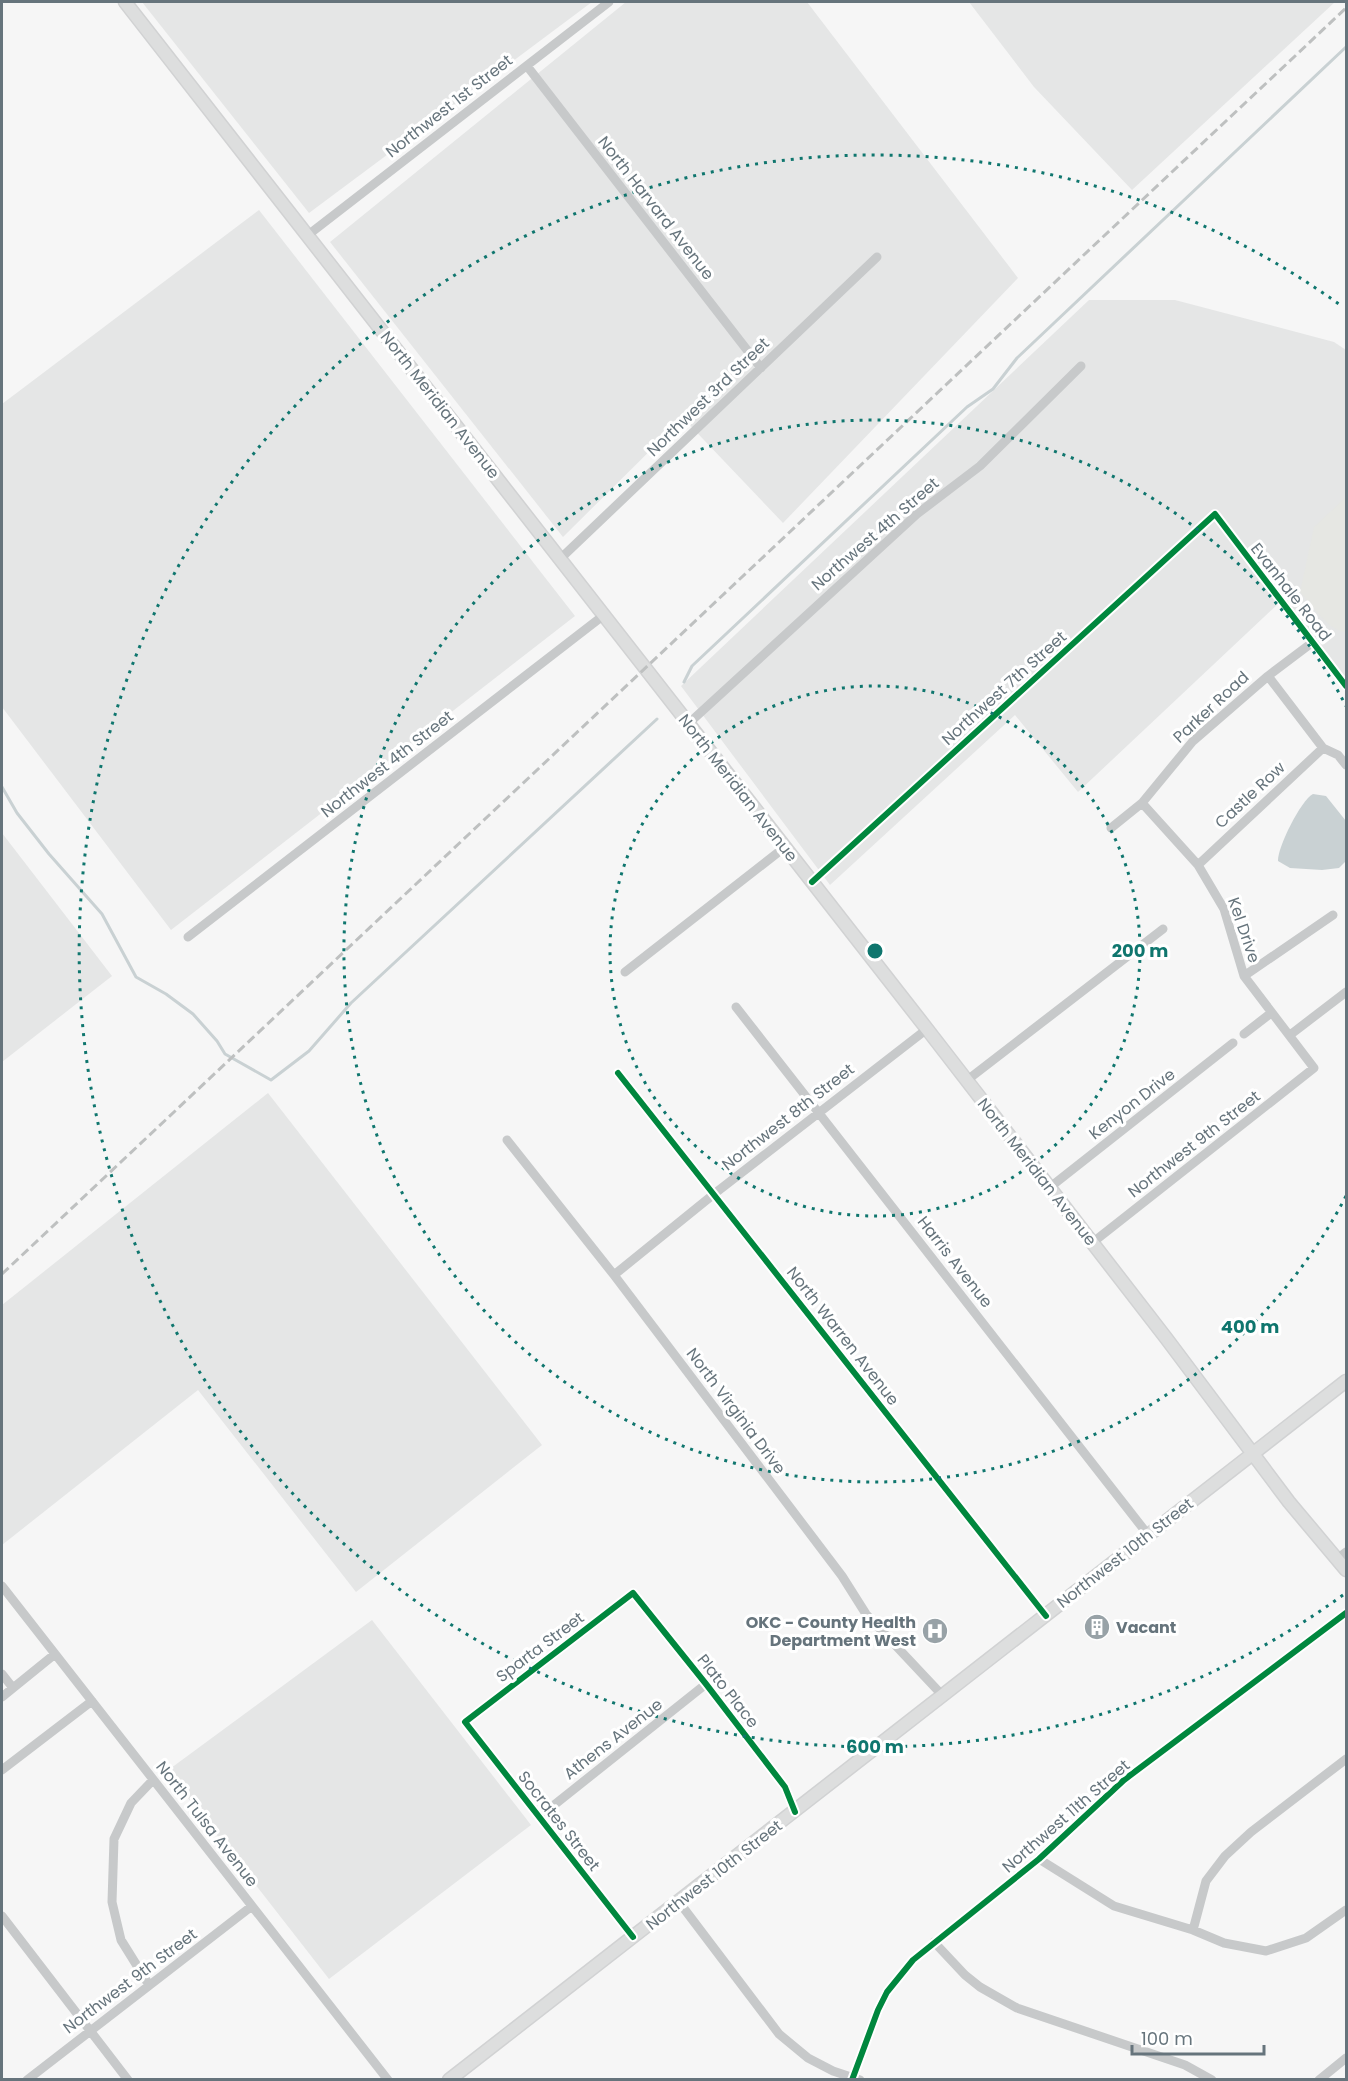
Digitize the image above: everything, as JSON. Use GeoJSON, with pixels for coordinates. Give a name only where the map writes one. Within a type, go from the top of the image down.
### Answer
{"type":"FeatureCollection","features":[{"type":"Feature","properties":{"kind":"main road","name":"North Meridian Avenue"},"geometry":{"type":"LineString","coordinates":[[127,3],[927,1029],[1290,1503],[1342,1556],[1347,1570]]}},
{"type":"Feature","properties":{"kind":"main road","name":"Northwest 10th Street"},"geometry":{"type":"LineString","coordinates":[[449,2079],[1347,1381]]}},
{"type":"Feature","properties":{"kind":"street","name":"Northwest 1st Street"},"geometry":{"type":"LineString","coordinates":[[308,235],[609,2]]}},
{"type":"Feature","properties":{"kind":"street","name":"North Harvard Avenue"},"geometry":{"type":"LineString","coordinates":[[526,66],[761,368]]}},
{"type":"Feature","properties":{"kind":"street","name":"Northwest 3rd Street"},"geometry":{"type":"LineString","coordinates":[[560,559],[877,257]]}},
{"type":"Feature","properties":{"kind":"street","name":"Northwest 4th Street"},"geometry":{"type":"LineString","coordinates":[[688,724],[917,514],[980,466],[1081,366]]}},
{"type":"Feature","properties":{"kind":"street","name":"Evanhale Road"},"geometry":{"type":"LineString","coordinates":[[1215,514],[1347,686]]}},
{"type":"Feature","properties":{"kind":"street","name":"Northwest 7th Street"},"geometry":{"type":"LineString","coordinates":[[812,882],[1215,514]]}},
{"type":"Feature","properties":{"kind":"street","name":"Northwest 4th Street"},"geometry":{"type":"LineString","coordinates":[[188,937],[604,615]]}},
{"type":"Feature","properties":{"kind":"street","name":"Parker Road"},"geometry":{"type":"LineString","coordinates":[[1111,828],[1142,803],[1193,741],[1268,676],[1313,642]]}},
{"type":"Feature","properties":{"kind":"street"},"geometry":{"type":"LineString","coordinates":[[1268,676],[1323,748],[1338,755],[1347,765]]}},
{"type":"Feature","properties":{"kind":"street","name":"Castle Row"},"geometry":{"type":"LineString","coordinates":[[1198,865],[1323,748]]}},
{"type":"Feature","properties":{"kind":"street","name":"Kel Drive"},"geometry":{"type":"LineString","coordinates":[[1142,803],[1198,865],[1224,909],[1244,976],[1314,1068]]}},
{"type":"Feature","properties":{"kind":"street"},"geometry":{"type":"LineString","coordinates":[[625,972],[785,847]]}},
{"type":"Feature","properties":{"kind":"street"},"geometry":{"type":"LineString","coordinates":[[1244,976],[1334,915]]}},
{"type":"Feature","properties":{"kind":"street"},"geometry":{"type":"LineString","coordinates":[[966,1081],[1163,929]]}},
{"type":"Feature","properties":{"kind":"street"},"geometry":{"type":"LineString","coordinates":[[1290,1035],[1347,992]]}},
{"type":"Feature","properties":{"kind":"street","name":"Harris Avenue"},"geometry":{"type":"LineString","coordinates":[[736,1007],[1149,1536]]}},
{"type":"Feature","properties":{"kind":"street"},"geometry":{"type":"LineString","coordinates":[[1244,1034],[1271,1013]]}},
{"type":"Feature","properties":{"kind":"street","name":"Northwest 8th Street"},"geometry":{"type":"LineString","coordinates":[[614,1275],[714,1194],[927,1029]]}},
{"type":"Feature","properties":{"kind":"street","name":"Kenyon Drive"},"geometry":{"type":"LineString","coordinates":[[1049,1188],[1233,1043]]}},
{"type":"Feature","properties":{"kind":"street","name":"Northwest 9th Street"},"geometry":{"type":"LineString","coordinates":[[1092,1243],[1314,1068]]}},
{"type":"Feature","properties":{"kind":"street","name":"North Warren Avenue"},"geometry":{"type":"LineString","coordinates":[[618,1073],[1046,1616]]}},
{"type":"Feature","properties":{"kind":"street","name":"North Virginia Drive"},"geometry":{"type":"LineString","coordinates":[[507,1140],[614,1275],[846,1581],[866,1614],[943,1696]]}},
{"type":"Feature","properties":{"kind":"street","name":"North Tulsa Avenue"},"geometry":{"type":"LineString","coordinates":[[2,1586],[388,2079]]}},
{"type":"Feature","properties":{"kind":"street","name":"Plato Place"},"geometry":{"type":"LineString","coordinates":[[633,1593],[785,1787],[795,1812]]}},
{"type":"Feature","properties":{"kind":"street","name":"Sparta Street"},"geometry":{"type":"LineString","coordinates":[[465,1722],[633,1593]]}},
{"type":"Feature","properties":{"kind":"street","name":"Northwest 11th Street"},"geometry":{"type":"LineString","coordinates":[[855,2079],[878,2010],[900,1974],[934,1942],[1040,1859],[1124,1780],[1347,1613]]}},
{"type":"Feature","properties":{"kind":"street"},"geometry":{"type":"LineString","coordinates":[[2,1696],[55,1654]]}},
{"type":"Feature","properties":{"kind":"street"},"geometry":{"type":"LineString","coordinates":[[2,1674],[13,1688]]}},
{"type":"Feature","properties":{"kind":"street","name":"Athens Avenue"},"geometry":{"type":"LineString","coordinates":[[539,1817],[706,1684]]}},
{"type":"Feature","properties":{"kind":"street"},"geometry":{"type":"LineString","coordinates":[[2,1770],[92,1701]]}},
{"type":"Feature","properties":{"kind":"street","name":"Socrates Street"},"geometry":{"type":"LineString","coordinates":[[465,1722],[633,1937]]}},
{"type":"Feature","properties":{"kind":"street"},"geometry":{"type":"LineString","coordinates":[[1193,1930],[1206,1881],[1225,1856],[1251,1832],[1347,1759]]}},
{"type":"Feature","properties":{"kind":"street"},"geometry":{"type":"LineString","coordinates":[[149,1985],[120,1940],[112,1902],[114,1839],[131,1803],[153,1780]]}},
{"type":"Feature","properties":{"kind":"street"},"geometry":{"type":"LineString","coordinates":[[1040,1859],[1114,1906],[1193,1930],[1224,1943],[1266,1951],[1306,1938],[1347,1910]]}},
{"type":"Feature","properties":{"kind":"street"},"geometry":{"type":"LineString","coordinates":[[679,1902],[779,2034],[808,2058],[855,2079]]}},
{"type":"Feature","properties":{"kind":"street","name":"Northwest 9th Street"},"geometry":{"type":"LineString","coordinates":[[27,2079],[252,1906]]}},
{"type":"Feature","properties":{"kind":"street"},"geometry":{"type":"LineString","coordinates":[[2,1916],[88,2031],[128,2079]]}},
{"type":"Feature","properties":{"kind":"street"},"geometry":{"type":"LineString","coordinates":[[934,1942],[973,1981],[1017,2008],[1185,2065],[1212,2079]]}},
{"type":"Feature","properties":{"kind":"street"},"geometry":{"type":"LineString","coordinates":[[1319,2079],[1347,2058]]}},
{"type":"Feature","properties":{"kind":"shaded area"},"geometry":{"type":"Polygon","coordinates":[[[142,2],[592,2],[309,213],[142,2]]]}},
{"type":"Feature","properties":{"kind":"shaded area"},"geometry":{"type":"Polygon","coordinates":[[[626,2],[807,2],[1018,278],[783,523],[683,418],[563,537],[330,242],[626,2]]]}},
{"type":"Feature","properties":{"kind":"shaded area"},"geometry":{"type":"Polygon","coordinates":[[[969,2],[1335,2],[1132,190],[1034,87],[969,2]]]}},
{"type":"Feature","properties":{"kind":"shaded area"},"geometry":{"type":"Polygon","coordinates":[[[259,210],[575,616],[171,930],[2,707],[2,404],[259,210]]]}},
{"type":"Feature","properties":{"kind":"shaded area"},"geometry":{"type":"Polygon","coordinates":[[[1089,300],[1175,300],[1334,342],[1346,350],[1346,681],[1279,603],[1078,792],[1015,715],[830,885],[681,686],[1089,300]]]}},
{"type":"Feature","properties":{"kind":"shaded area"},"geometry":{"type":"Polygon","coordinates":[[[1346,497],[1346,632],[1339,631],[1327,622],[1300,592],[1314,527],[1346,497]]]}},
{"type":"Feature","properties":{"kind":"shaded area"},"geometry":{"type":"Polygon","coordinates":[[[1313,794],[1326,796],[1346,821],[1346,861],[1339,868],[1322,870],[1290,868],[1278,861],[1281,846],[1291,825],[1302,805],[1313,794]]]}},
{"type":"Feature","properties":{"kind":"shaded area"},"geometry":{"type":"Polygon","coordinates":[[[2,833],[112,976],[2,1062],[2,833]]]}},
{"type":"Feature","properties":{"kind":"shaded area"},"geometry":{"type":"Polygon","coordinates":[[[268,1093],[542,1445],[356,1592],[198,1390],[2,1545],[2,1305],[268,1093]]]}},
{"type":"Feature","properties":{"kind":"shaded area"},"geometry":{"type":"Polygon","coordinates":[[[372,1620],[531,1825],[329,1979],[167,1771],[372,1620]]]}},
{"type":"Feature","properties":{"kind":"waterway"},"geometry":{"type":"LineString","coordinates":[[684,682],[692,666],[967,407],[993,389],[1017,358],[1346,47]]}},
{"type":"Feature","properties":{"kind":"waterway"},"geometry":{"type":"LineString","coordinates":[[2,787],[17,813],[49,854],[102,914],[136,977],[166,994],[193,1014],[217,1041],[225,1054],[271,1080],[309,1051],[351,1003],[657,719]]}},
{"type":"Feature","properties":{"kind":"railway"},"geometry":{"type":"LineString","coordinates":[[2,1274],[1346,8]]}},
{"type":"Feature","properties":{"kind":"cycle path"},"geometry":{"type":"LineString","coordinates":[[812,882],[1215,514],[1346,686]]}},
{"type":"Feature","properties":{"kind":"cycle path"},"geometry":{"type":"LineString","coordinates":[[618,1073],[1046,1616]]}},
{"type":"Feature","properties":{"kind":"cycle path"},"geometry":{"type":"LineString","coordinates":[[633,1937],[465,1722],[633,1593],[785,1787],[795,1812]]}},
{"type":"Feature","properties":{"kind":"cycle path"},"geometry":{"type":"LineString","coordinates":[[852,2080],[887,1992],[913,1960],[1039,1859],[1124,1780],[1346,1613]]}},
{"type":"Feature","properties":{"kind":"place","name":"Vacant"},"geometry":{"type":"Point","coordinates":[1097,1627]}},
{"type":"Feature","properties":{"kind":"place","name":"OKC - County Health Department West"},"geometry":{"type":"Point","coordinates":[935,1631]}}]}
